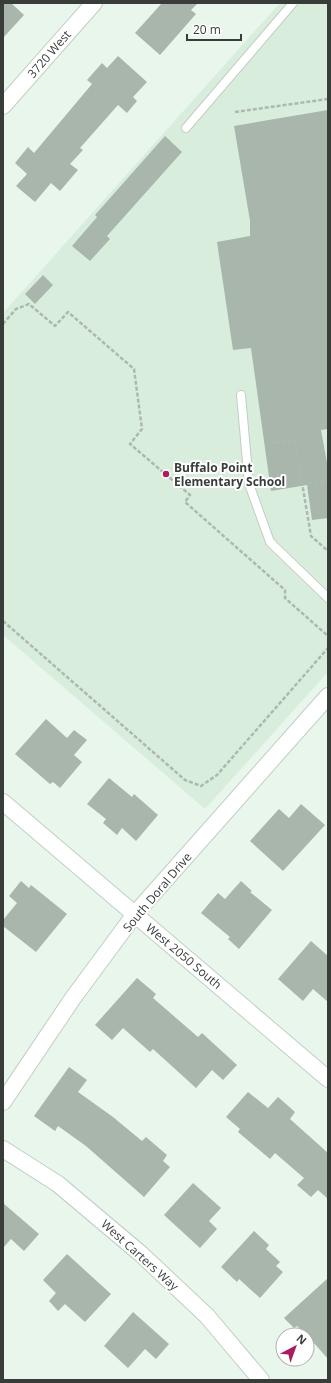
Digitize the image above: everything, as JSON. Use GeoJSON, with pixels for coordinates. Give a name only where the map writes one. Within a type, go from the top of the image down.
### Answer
{"type":"FeatureCollection","features":[{"type":"Feature","properties":{"kind":"street","name":"3720 West"},"geometry":{"type":"LineString","coordinates":[[3,106],[94,3]]}},
{"type":"Feature","properties":{"kind":"street","name":"South Doral Drive"},"geometry":{"type":"LineString","coordinates":[[3,1102],[73,998],[135,914],[328,696]]}},
{"type":"Feature","properties":{"kind":"street","name":"West 2050 South"},"geometry":{"type":"LineString","coordinates":[[3,802],[328,1078]]}},
{"type":"Feature","properties":{"kind":"street","name":"West Carters Way"},"geometry":{"type":"LineString","coordinates":[[3,1149],[58,1184],[141,1254],[207,1316],[261,1380]]}},
{"type":"Feature","properties":{"kind":"lane"},"geometry":{"type":"LineString","coordinates":[[186,128],[293,3]]}},
{"type":"Feature","properties":{"kind":"lane"},"geometry":{"type":"LineString","coordinates":[[241,395],[249,484],[270,542],[328,598]]}},
{"type":"Feature","properties":{"kind":"path"},"geometry":{"type":"LineString","coordinates":[[235,112],[328,99]]}},
{"type":"Feature","properties":{"kind":"path"},"geometry":{"type":"LineString","coordinates":[[3,324],[16,309],[29,304],[56,326],[68,312],[134,369],[142,429],[130,444],[190,495],[185,502],[285,590],[284,598],[328,636]]}},
{"type":"Feature","properties":{"kind":"path"},"geometry":{"type":"LineString","coordinates":[[270,444],[295,441],[311,536],[328,551]]}},
{"type":"Feature","properties":{"kind":"path"},"geometry":{"type":"LineString","coordinates":[[302,484],[328,481]]}},
{"type":"Feature","properties":{"kind":"path"},"geometry":{"type":"LineString","coordinates":[[3,621],[185,780],[202,786],[217,775],[328,648]]}},
{"type":"Feature","properties":{"kind":"shaded area","name":"Buffalo Point Elementary School"},"geometry":{"type":"Polygon","coordinates":[[[280,3],[328,3],[328,672],[205,809],[3,635],[3,313],[280,3]]]}},
{"type":"Feature","properties":{"kind":"building"},"geometry":{"type":"Polygon","coordinates":[[[3,3],[11,3],[24,15],[3,38],[3,3]]]}},
{"type":"Feature","properties":{"kind":"building"},"geometry":{"type":"Polygon","coordinates":[[[162,3],[198,3],[191,10],[196,14],[160,55],[135,33],[162,3]]]}},
{"type":"Feature","properties":{"kind":"building"},"geometry":{"type":"Polygon","coordinates":[[[118,56],[147,82],[133,97],[137,101],[127,113],[118,105],[80,148],[83,150],[70,164],[78,170],[60,191],[51,183],[35,202],[16,186],[27,174],[15,163],[28,147],[34,153],[92,84],[87,80],[102,63],[107,68],[118,56]]]}},
{"type":"Feature","properties":{"kind":"building","name":"Buffalo Point Elementary School"},"geometry":{"type":"Polygon","coordinates":[[[328,110],[328,429],[321,430],[328,468],[328,518],[312,520],[307,485],[271,491],[251,348],[233,350],[217,242],[250,236],[250,221],[234,126],[328,110]]]}},
{"type":"Feature","properties":{"kind":"building"},"geometry":{"type":"Polygon","coordinates":[[[165,136],[182,152],[107,236],[110,239],[90,261],[72,246],[97,217],[95,215],[165,136]]]}},
{"type":"Feature","properties":{"kind":"building"},"geometry":{"type":"Polygon","coordinates":[[[43,275],[53,285],[35,304],[25,294],[43,275]]]}},
{"type":"Feature","properties":{"kind":"building"},"geometry":{"type":"Polygon","coordinates":[[[46,719],[67,738],[74,730],[87,740],[74,755],[82,762],[60,788],[53,782],[50,784],[15,754],[46,719]]]}},
{"type":"Feature","properties":{"kind":"building"},"geometry":{"type":"Polygon","coordinates":[[[109,778],[132,797],[134,794],[158,815],[136,841],[122,828],[117,835],[103,823],[106,819],[87,804],[109,778]]]}},
{"type":"Feature","properties":{"kind":"building"},"geometry":{"type":"Polygon","coordinates":[[[301,804],[325,825],[283,871],[250,841],[279,809],[289,818],[301,804]]]}},
{"type":"Feature","properties":{"kind":"building"},"geometry":{"type":"Polygon","coordinates":[[[21,881],[29,888],[31,885],[67,914],[36,952],[3,926],[3,920],[17,903],[9,896],[21,881]]]}},
{"type":"Feature","properties":{"kind":"building"},"geometry":{"type":"Polygon","coordinates":[[[241,881],[252,891],[250,892],[272,910],[239,949],[228,939],[230,937],[201,913],[218,893],[225,899],[241,881]]]}},
{"type":"Feature","properties":{"kind":"building"},"geometry":{"type":"Polygon","coordinates":[[[311,941],[328,956],[328,1002],[313,989],[303,1001],[278,979],[311,941]]]}},
{"type":"Feature","properties":{"kind":"building"},"geometry":{"type":"Polygon","coordinates":[[[137,978],[156,994],[153,998],[198,1037],[202,1033],[237,1065],[223,1080],[212,1070],[196,1088],[153,1049],[150,1052],[123,1028],[112,1040],[95,1025],[137,978]]]}},
{"type":"Feature","properties":{"kind":"building"},"geometry":{"type":"Polygon","coordinates":[[[69,1067],[87,1080],[78,1092],[113,1117],[142,1141],[146,1137],[167,1155],[163,1161],[170,1167],[144,1197],[86,1146],[58,1126],[55,1131],[34,1116],[69,1067]]]}},
{"type":"Feature","properties":{"kind":"building"},"geometry":{"type":"Polygon","coordinates":[[[248,1092],[268,1108],[278,1097],[295,1112],[290,1119],[328,1153],[328,1199],[318,1190],[311,1197],[297,1185],[304,1178],[275,1153],[270,1159],[238,1132],[240,1129],[226,1117],[248,1092]]]}},
{"type":"Feature","properties":{"kind":"building"},"geometry":{"type":"Polygon","coordinates":[[[193,1183],[221,1208],[209,1221],[217,1229],[200,1248],[164,1215],[193,1183]]]}},
{"type":"Feature","properties":{"kind":"building"},"geometry":{"type":"Polygon","coordinates":[[[3,1203],[39,1234],[24,1251],[11,1239],[3,1248],[3,1203]]]}},
{"type":"Feature","properties":{"kind":"building"},"geometry":{"type":"Polygon","coordinates":[[[254,1231],[269,1245],[266,1249],[280,1262],[276,1266],[283,1272],[260,1298],[239,1279],[237,1282],[221,1267],[254,1231]]]}},
{"type":"Feature","properties":{"kind":"building"},"geometry":{"type":"Polygon","coordinates":[[[67,1254],[111,1294],[85,1322],[65,1304],[58,1311],[49,1301],[56,1293],[43,1280],[67,1254]]]}},
{"type":"Feature","properties":{"kind":"building"},"geometry":{"type":"Polygon","coordinates":[[[328,1278],[328,1359],[315,1344],[315,1327],[293,1327],[284,1318],[328,1278]]]}},
{"type":"Feature","properties":{"kind":"building"},"geometry":{"type":"Polygon","coordinates":[[[133,1312],[169,1344],[156,1359],[145,1349],[128,1368],[104,1346],[133,1312]]]}},
{"type":"Feature","properties":{"kind":"place","name":"Buffalo Point Elementary School"},"geometry":{"type":"Point","coordinates":[166,474]}}]}
